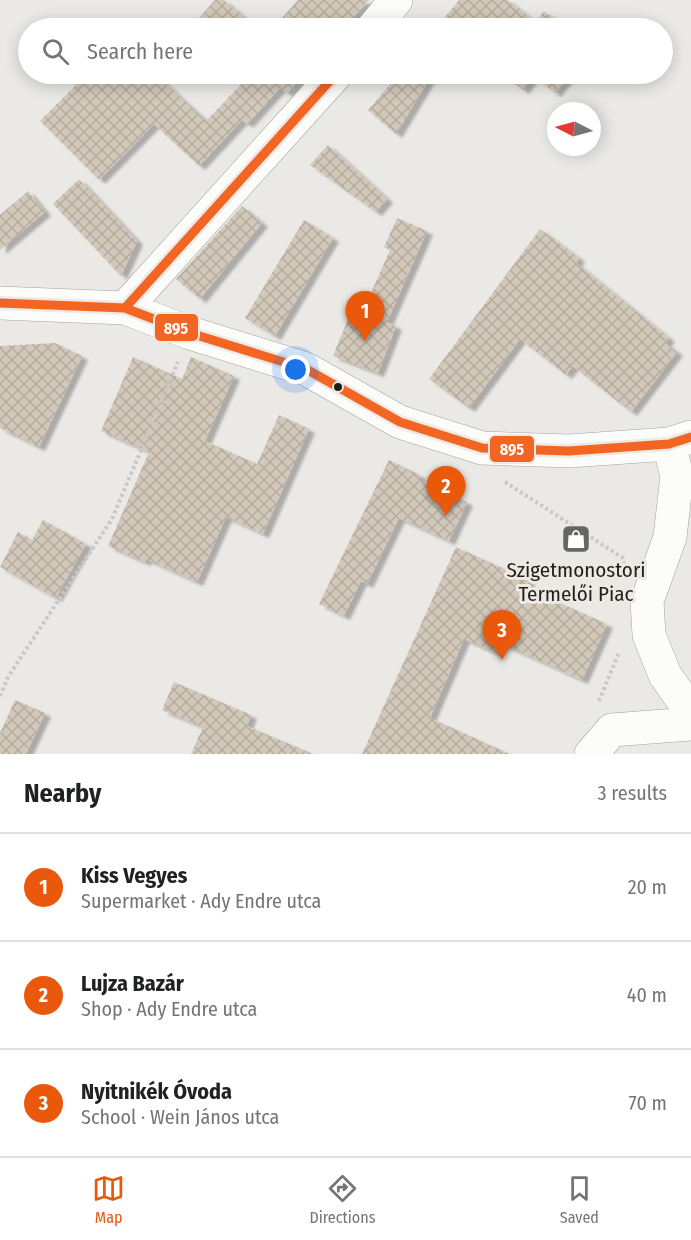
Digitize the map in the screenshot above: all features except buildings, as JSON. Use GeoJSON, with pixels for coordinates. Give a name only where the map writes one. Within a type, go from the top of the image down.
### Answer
{"type":"FeatureCollection","features":[{"type":"Feature","properties":{"kind":"street"},"geometry":{"type":"LineString","coordinates":[[381,18],[396,0]]}},
{"type":"Feature","properties":{"kind":"street"},"geometry":{"type":"LineString","coordinates":[[125,308],[327,84]]}},
{"type":"Feature","properties":{"kind":"street"},"geometry":{"type":"LineString","coordinates":[[0,303],[125,308],[190,333],[306,369],[400,422],[482,448],[569,451],[680,441],[670,537],[647,601],[649,634],[665,675],[691,712]]}},
{"type":"Feature","properties":{"kind":"street"},"geometry":{"type":"LineString","coordinates":[[591,754],[612,730],[691,724]]}},
{"type":"Feature","properties":{"kind":"path"},"geometry":{"type":"LineString","coordinates":[[0,696],[8,678],[112,519],[190,333]]}},
{"type":"Feature","properties":{"kind":"path"},"geometry":{"type":"LineString","coordinates":[[482,448],[498,477],[623,558],[624,568]]}},
{"type":"Feature","properties":{"kind":"path"},"geometry":{"type":"LineString","coordinates":[[596,707],[624,642]]}},
{"type":"Feature","properties":{"kind":"transit line","name":"895"},"geometry":{"type":"LineString","coordinates":[[125,308],[327,84]]}},
{"type":"Feature","properties":{"kind":"transit line","name":"895"},"geometry":{"type":"LineString","coordinates":[[0,303],[125,308],[190,333],[306,369],[400,422],[482,448],[569,451],[669,444],[691,437]]}},
{"type":"Feature","properties":{"kind":"place","name":"Kiss Vegyes"},"geometry":{"type":"Point","coordinates":[365,341]}},
{"type":"Feature","properties":{"kind":"place","name":"Lujza Bazár"},"geometry":{"type":"Point","coordinates":[446,516]}},
{"type":"Feature","properties":{"kind":"place","name":"Szigetmonostori Termelői Piac"},"geometry":{"type":"Point","coordinates":[576,539]}},
{"type":"Feature","properties":{"kind":"place","name":"Nyitnikék Óvoda"},"geometry":{"type":"Point","coordinates":[502,660]}}]}
